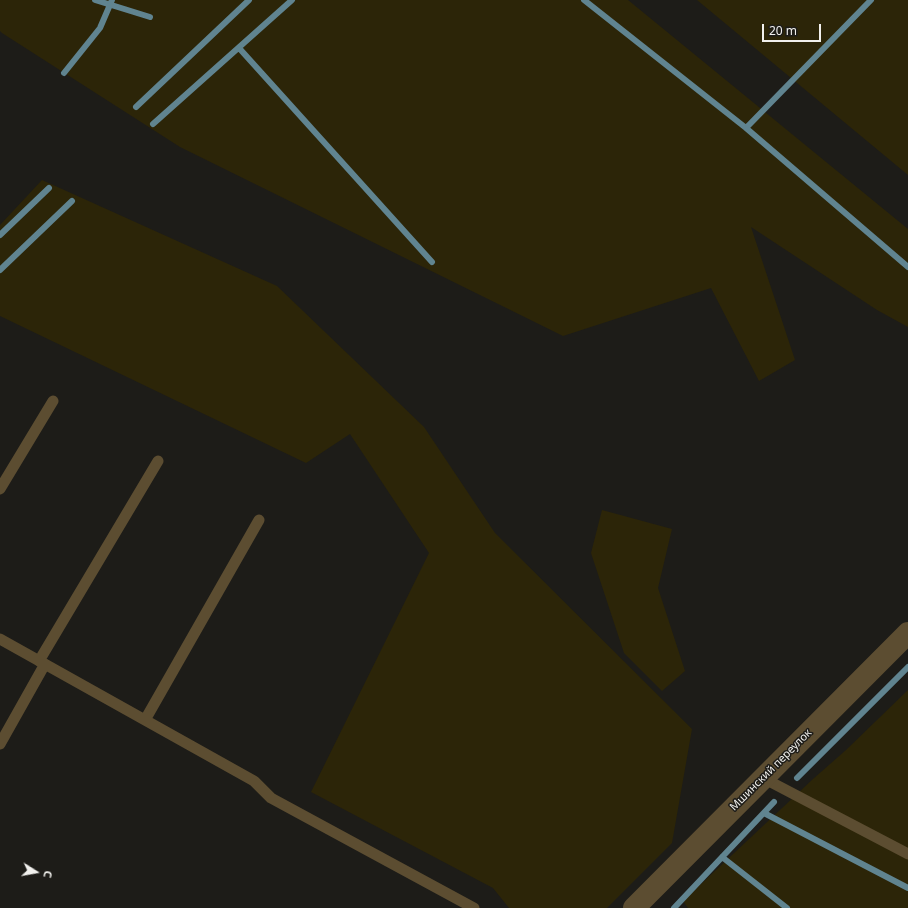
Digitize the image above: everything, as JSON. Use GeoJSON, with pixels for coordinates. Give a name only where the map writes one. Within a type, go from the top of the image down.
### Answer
{"type":"FeatureCollection","features":[{"type":"Feature","properties":{"kind":"street","name":"Мшинский переулок"},"geometry":{"type":"LineString","coordinates":[[634,908],[908,633]]}},
{"type":"Feature","properties":{"kind":"lane"},"geometry":{"type":"LineString","coordinates":[[0,489],[53,401]]}},
{"type":"Feature","properties":{"kind":"lane"},"geometry":{"type":"LineString","coordinates":[[0,744],[42,662],[158,461]]}},
{"type":"Feature","properties":{"kind":"lane"},"geometry":{"type":"LineString","coordinates":[[146,720],[259,520]]}},
{"type":"Feature","properties":{"kind":"lane"},"geometry":{"type":"LineString","coordinates":[[0,639],[254,781],[271,798],[474,908]]}},
{"type":"Feature","properties":{"kind":"lane"},"geometry":{"type":"LineString","coordinates":[[763,778],[908,854]]}},
{"type":"Feature","properties":{"kind":"shaded area"},"geometry":{"type":"Polygon","coordinates":[[[0,0],[628,0],[908,229],[908,327],[877,310],[751,227],[795,360],[759,381],[711,288],[563,336],[180,147],[2,33],[0,31],[0,0]]]}},
{"type":"Feature","properties":{"kind":"shaded area"},"geometry":{"type":"Polygon","coordinates":[[[697,0],[908,0],[908,175],[697,0]]]}},
{"type":"Feature","properties":{"kind":"shaded area"},"geometry":{"type":"Polygon","coordinates":[[[42,180],[277,286],[424,427],[495,533],[692,729],[672,843],[607,908],[509,908],[493,888],[311,792],[429,553],[350,434],[306,463],[0,316],[0,225],[42,180]]]}},
{"type":"Feature","properties":{"kind":"shaded area"},"geometry":{"type":"Polygon","coordinates":[[[602,510],[672,529],[658,588],[685,671],[662,691],[624,653],[591,553],[602,510]]]}},
{"type":"Feature","properties":{"kind":"shaded area"},"geometry":{"type":"Polygon","coordinates":[[[908,690],[908,908],[688,908],[683,901],[846,750],[908,690]]]}},
{"type":"Feature","properties":{"kind":"waterway"},"geometry":{"type":"LineString","coordinates":[[95,0],[150,17]]}},
{"type":"Feature","properties":{"kind":"waterway"},"geometry":{"type":"LineString","coordinates":[[64,73],[100,28],[112,0]]}},
{"type":"Feature","properties":{"kind":"waterway"},"geometry":{"type":"LineString","coordinates":[[136,107],[249,0]]}},
{"type":"Feature","properties":{"kind":"waterway"},"geometry":{"type":"LineString","coordinates":[[153,124],[292,0]]}},
{"type":"Feature","properties":{"kind":"waterway"},"geometry":{"type":"LineString","coordinates":[[584,0],[746,128],[908,267]]}},
{"type":"Feature","properties":{"kind":"waterway"},"geometry":{"type":"LineString","coordinates":[[746,128],[871,0]]}},
{"type":"Feature","properties":{"kind":"waterway"},"geometry":{"type":"LineString","coordinates":[[239,48],[432,262]]}},
{"type":"Feature","properties":{"kind":"waterway"},"geometry":{"type":"LineString","coordinates":[[0,235],[49,188]]}},
{"type":"Feature","properties":{"kind":"waterway"},"geometry":{"type":"LineString","coordinates":[[0,270],[72,201]]}},
{"type":"Feature","properties":{"kind":"waterway"},"geometry":{"type":"LineString","coordinates":[[797,778],[908,667]]}},
{"type":"Feature","properties":{"kind":"waterway"},"geometry":{"type":"LineString","coordinates":[[674,908],[774,802]]}},
{"type":"Feature","properties":{"kind":"waterway"},"geometry":{"type":"LineString","coordinates":[[764,813],[908,888]]}},
{"type":"Feature","properties":{"kind":"waterway"},"geometry":{"type":"LineString","coordinates":[[722,857],[787,908]]}}]}
